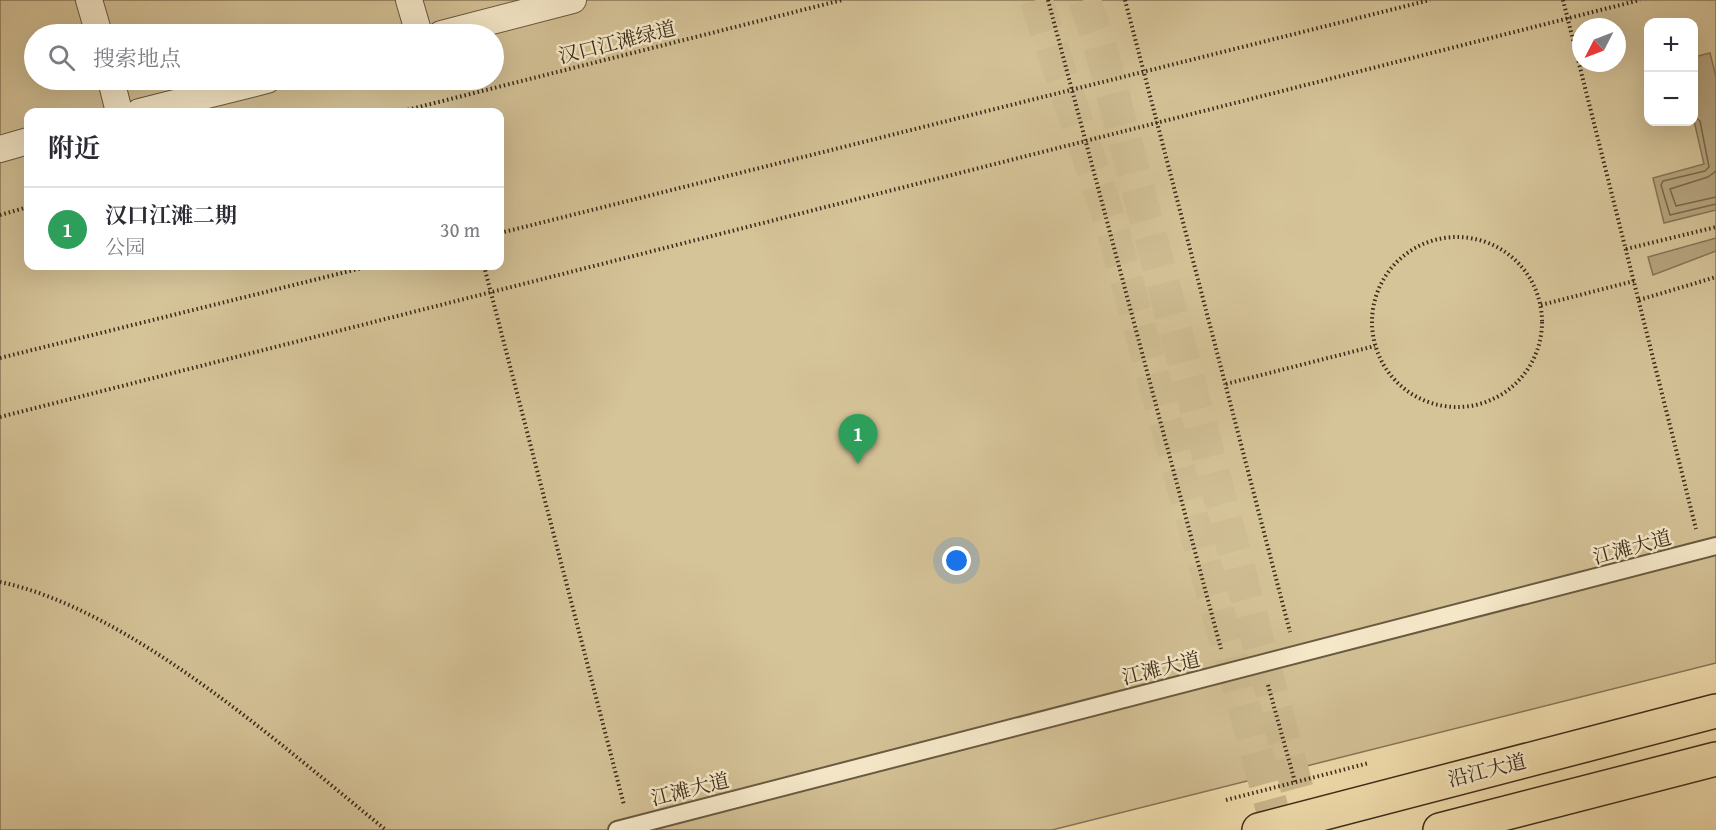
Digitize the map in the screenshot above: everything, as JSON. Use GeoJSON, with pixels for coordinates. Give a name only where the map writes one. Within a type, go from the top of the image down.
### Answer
{"type":"FeatureCollection","features":[{"type":"Feature","properties":{"kind":"main road","name":"沿江大道"},"geometry":{"type":"LineString","coordinates":[[1280,827],[1322,822],[1716,711]]}},
{"type":"Feature","properties":{"kind":"main road"},"geometry":{"type":"LineString","coordinates":[[1440,830],[1716,759]]}},
{"type":"Feature","properties":{"kind":"street"},"geometry":{"type":"LineString","coordinates":[[89,0],[96,24]]}},
{"type":"Feature","properties":{"kind":"street"},"geometry":{"type":"LineString","coordinates":[[409,0],[415,24]]}},
{"type":"Feature","properties":{"kind":"street"},"geometry":{"type":"LineString","coordinates":[[480,24],[573,0]]}},
{"type":"Feature","properties":{"kind":"street"},"geometry":{"type":"LineString","coordinates":[[114,90],[118,108]]}},
{"type":"Feature","properties":{"kind":"street"},"geometry":{"type":"LineString","coordinates":[[155,108],[227,90]]}},
{"type":"Feature","properties":{"kind":"street"},"geometry":{"type":"LineString","coordinates":[[0,149],[24,142]]}},
{"type":"Feature","properties":{"kind":"lane","name":"江滩大道"},"geometry":{"type":"LineString","coordinates":[[623,828],[1708,548]]}},
{"type":"Feature","properties":{"kind":"path","name":"汉口江滩绿道"},"geometry":{"type":"LineString","coordinates":[[504,85],[842,0]]}},
{"type":"Feature","properties":{"kind":"path"},"geometry":{"type":"LineString","coordinates":[[1048,0],[1227,673]]}},
{"type":"Feature","properties":{"kind":"path"},"geometry":{"type":"LineString","coordinates":[[1125,0],[1296,656]]}},
{"type":"Feature","properties":{"kind":"path"},"geometry":{"type":"LineString","coordinates":[[504,232],[1430,0]]}},
{"type":"Feature","properties":{"kind":"path"},"geometry":{"type":"LineString","coordinates":[[1563,0],[1639,300],[1708,548]]}},
{"type":"Feature","properties":{"kind":"path"},"geometry":{"type":"LineString","coordinates":[[0,417],[1640,0]]}},
{"type":"Feature","properties":{"kind":"path","name":"汉口江滩绿道"},"geometry":{"type":"LineString","coordinates":[[415,108],[486,90]]}},
{"type":"Feature","properties":{"kind":"path"},"geometry":{"type":"LineString","coordinates":[[0,215],[24,208]]}},
{"type":"Feature","properties":{"kind":"path"},"geometry":{"type":"LineString","coordinates":[[1626,249],[1716,227]]}},
{"type":"Feature","properties":{"kind":"path"},"geometry":{"type":"LineString","coordinates":[[1457,236],[1496,245],[1526,272],[1541,305],[1543,328],[1532,365],[1521,380],[1506,392],[1471,407],[1442,406],[1417,397],[1390,375],[1375,346],[1371,327],[1372,309],[1377,290],[1387,272],[1409,251],[1436,238],[1457,236]]}},
{"type":"Feature","properties":{"kind":"path"},"geometry":{"type":"LineString","coordinates":[[0,358],[354,270]]}},
{"type":"Feature","properties":{"kind":"path"},"geometry":{"type":"LineString","coordinates":[[485,270],[623,828]]}},
{"type":"Feature","properties":{"kind":"path"},"geometry":{"type":"LineString","coordinates":[[1639,300],[1716,277]]}},
{"type":"Feature","properties":{"kind":"path"},"geometry":{"type":"LineString","coordinates":[[1541,305],[1634,281]]}},
{"type":"Feature","properties":{"kind":"path"},"geometry":{"type":"LineString","coordinates":[[1226,384],[1375,346]]}},
{"type":"Feature","properties":{"kind":"path"},"geometry":{"type":"LineString","coordinates":[[0,582],[62,602],[153,653],[232,708],[386,830]]}},
{"type":"Feature","properties":{"kind":"path"},"geometry":{"type":"LineString","coordinates":[[1262,664],[1295,782]]}},
{"type":"Feature","properties":{"kind":"path"},"geometry":{"type":"LineString","coordinates":[[1226,800],[1369,763]]}},
{"type":"Feature","properties":{"kind":"shaded area"},"geometry":{"type":"Polygon","coordinates":[[[0,0],[1716,0],[1716,663],[1052,830],[0,830],[0,0]]]}},
{"type":"Feature","properties":{"kind":"water"},"geometry":{"type":"Polygon","coordinates":[[[1710,53],[1716,77],[1716,210],[1664,223],[1653,178],[1704,164],[1695,126],[1698,126],[1698,56],[1710,53]]]}},
{"type":"Feature","properties":{"kind":"water"},"geometry":{"type":"Polygon","coordinates":[[[1716,238],[1716,251],[1653,275],[1648,257],[1716,238]]]}},
{"type":"Feature","properties":{"kind":"tunnel"},"geometry":{"type":"LineString","coordinates":[[1036,0],[1111,224],[1278,830]]}},
{"type":"Feature","properties":{"kind":"tunnel"},"geometry":{"type":"LineString","coordinates":[[1084,0],[1098,38],[1308,830]]}},
{"type":"Feature","properties":{"kind":"place","name":"汉口江滩二期"},"geometry":{"type":"Point","coordinates":[858,464]}}]}
